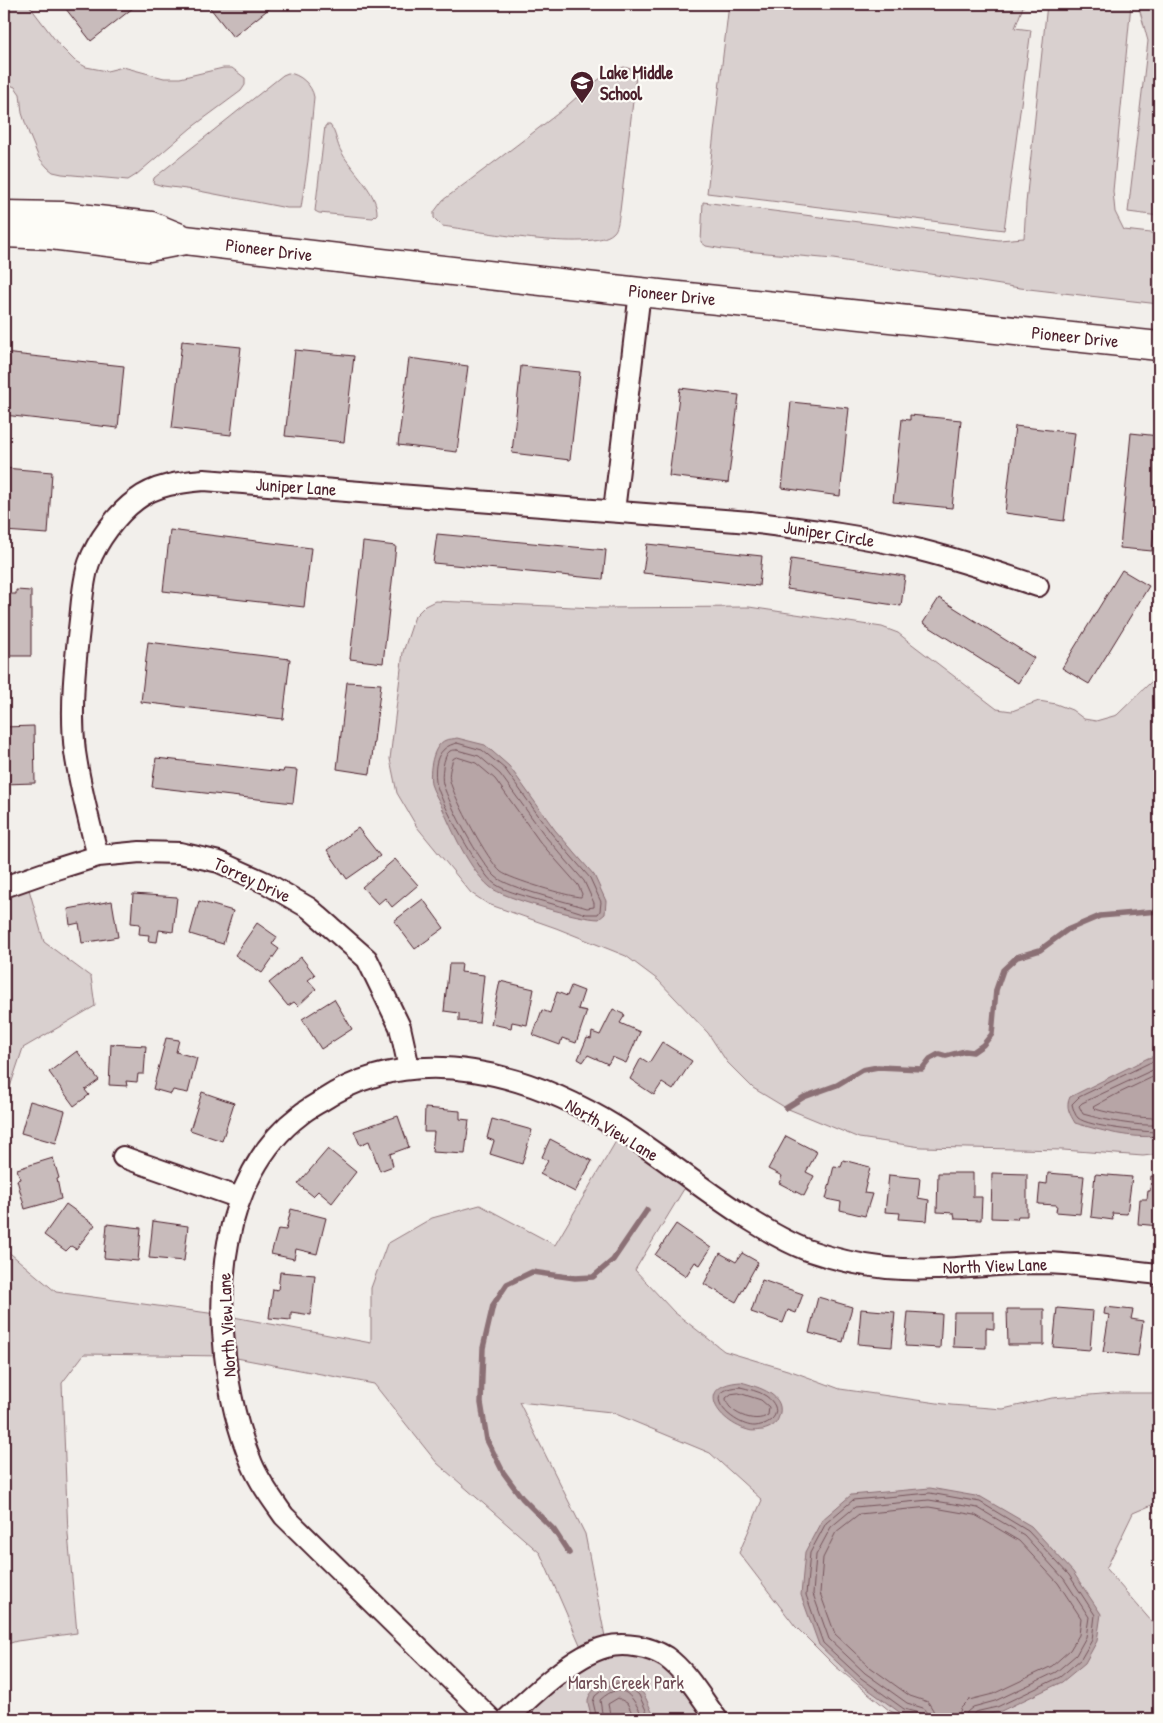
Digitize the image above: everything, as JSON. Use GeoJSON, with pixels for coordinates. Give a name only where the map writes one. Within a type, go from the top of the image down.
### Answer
{"type":"FeatureCollection","features":[{"type":"Feature","properties":{"kind":"street","name":"Pioneer Drive"},"geometry":{"type":"LineString","coordinates":[[4,215],[54,215],[151,226],[185,240],[640,292],[1159,346]]}},
{"type":"Feature","properties":{"kind":"street","name":"Pioneer Drive"},"geometry":{"type":"LineString","coordinates":[[4,233],[51,235],[149,247],[185,240]]}},
{"type":"Feature","properties":{"kind":"street"},"geometry":{"type":"LineString","coordinates":[[614,511],[640,292]]}},
{"type":"Feature","properties":{"kind":"street","name":"Juniper Lane"},"geometry":{"type":"LineString","coordinates":[[98,856],[84,801],[75,751],[73,724],[74,669],[85,580],[89,563],[106,532],[135,500],[148,492],[163,487],[204,480],[614,511]]}},
{"type":"Feature","properties":{"kind":"street","name":"Juniper Circle"},"geometry":{"type":"LineString","coordinates":[[614,511],[750,522],[861,538],[918,550],[1038,586]]}},
{"type":"Feature","properties":{"kind":"street","name":"Torrey Drive"},"geometry":{"type":"LineString","coordinates":[[4,887],[98,856],[140,852],[180,853],[219,862],[266,883],[309,908],[366,959],[400,1027],[409,1068]]}},
{"type":"Feature","properties":{"kind":"street","name":"North View Lane"},"geometry":{"type":"LineString","coordinates":[[492,1719],[284,1516],[266,1492],[253,1466],[233,1405],[224,1340],[223,1309],[223,1270],[229,1238],[240,1198],[254,1168],[273,1140],[299,1115],[332,1094],[370,1077],[409,1068],[451,1068],[490,1073],[539,1089],[575,1104],[618,1128],[718,1199],[767,1231],[805,1249],[852,1262],[889,1268],[928,1269],[1042,1263],[1084,1265],[1159,1274]]}},
{"type":"Feature","properties":{"kind":"street"},"geometry":{"type":"LineString","coordinates":[[123,1157],[240,1198]]}},
{"type":"Feature","properties":{"kind":"street"},"geometry":{"type":"LineString","coordinates":[[507,1719],[530,1696],[585,1656],[606,1647],[632,1646],[652,1650],[665,1657],[680,1670],[717,1719]]}},
{"type":"Feature","properties":{"kind":"green space"},"geometry":{"type":"Polygon","coordinates":[[[4,4],[28,4],[59,45],[75,61],[86,67],[107,71],[123,67],[164,78],[180,78],[223,68],[232,68],[245,78],[245,85],[241,91],[191,128],[128,180],[53,172],[39,158],[22,113],[20,94],[15,87],[4,85],[4,4]]]}},
{"type":"Feature","properties":{"kind":"green space"},"geometry":{"type":"Polygon","coordinates":[[[729,4],[1024,4],[1015,28],[1031,30],[1004,230],[707,193],[729,4]]]}},
{"type":"Feature","properties":{"kind":"green space"},"geometry":{"type":"Polygon","coordinates":[[[1047,4],[1131,4],[1113,191],[1115,212],[1124,230],[1159,234],[1159,304],[1020,288],[833,259],[723,249],[706,246],[701,242],[703,202],[999,240],[1024,238],[1047,4]]]}},
{"type":"Feature","properties":{"kind":"green space"},"geometry":{"type":"Polygon","coordinates":[[[1138,4],[1159,4],[1159,216],[1128,212],[1148,41],[1138,4]]]}},
{"type":"Feature","properties":{"kind":"green space"},"geometry":{"type":"Polygon","coordinates":[[[624,67],[634,70],[636,76],[620,211],[617,226],[613,233],[601,239],[558,241],[442,226],[434,218],[434,212],[443,200],[552,118],[604,76],[624,67]]]}},
{"type":"Feature","properties":{"kind":"green space"},"geometry":{"type":"Polygon","coordinates":[[[288,73],[297,75],[305,81],[311,88],[314,97],[301,208],[287,208],[153,183],[154,178],[283,75],[288,73]]]}},
{"type":"Feature","properties":{"kind":"green space"},"geometry":{"type":"Polygon","coordinates":[[[330,125],[332,128],[346,160],[364,182],[373,198],[377,214],[373,218],[319,213],[315,211],[325,126],[330,125]]]}},
{"type":"Feature","properties":{"kind":"green space"},"geometry":{"type":"Polygon","coordinates":[[[435,601],[596,608],[749,607],[882,627],[898,633],[997,709],[1012,711],[1039,701],[1056,704],[1072,710],[1084,719],[1096,721],[1117,715],[1152,681],[1159,666],[1159,1154],[1143,1156],[1063,1150],[921,1147],[859,1138],[786,1108],[753,1088],[727,1062],[708,1033],[658,980],[626,956],[556,928],[488,904],[471,893],[417,827],[397,793],[390,759],[403,652],[415,616],[425,606],[435,601]]]}},
{"type":"Feature","properties":{"kind":"green space"},"geometry":{"type":"Polygon","coordinates":[[[26,879],[44,942],[91,977],[95,1006],[23,1048],[4,1105],[4,887],[26,879]]]}},
{"type":"Feature","properties":{"kind":"green space","name":"Marsh Creek Park"},"geometry":{"type":"Polygon","coordinates":[[[622,1131],[690,1179],[635,1270],[674,1312],[724,1351],[794,1372],[840,1389],[951,1405],[1003,1409],[1052,1398],[1115,1393],[1159,1393],[1159,1502],[1133,1513],[1106,1569],[1159,1630],[1159,1719],[913,1719],[890,1711],[835,1666],[795,1626],[739,1553],[762,1500],[710,1453],[611,1412],[519,1402],[585,1534],[607,1647],[652,1650],[717,1719],[521,1719],[585,1656],[540,1553],[437,1463],[374,1384],[226,1356],[84,1354],[62,1383],[68,1534],[77,1633],[17,1641],[4,1645],[4,1246],[5,1249],[56,1292],[223,1315],[371,1343],[371,1288],[387,1244],[432,1218],[480,1205],[555,1245],[622,1131]]]}},
{"type":"Feature","properties":{"kind":"water"},"geometry":{"type":"Polygon","coordinates":[[[457,738],[485,745],[509,766],[555,830],[594,875],[606,901],[605,914],[599,919],[560,912],[510,897],[497,892],[482,879],[468,860],[456,838],[431,784],[432,759],[437,747],[446,740],[457,738]]]}},
{"type":"Feature","properties":{"kind":"water"},"geometry":{"type":"Polygon","coordinates":[[[1159,1055],[1159,1136],[1127,1135],[1075,1123],[1068,1107],[1070,1097],[1148,1058],[1159,1055]]]}},
{"type":"Feature","properties":{"kind":"water"},"geometry":{"type":"Polygon","coordinates":[[[741,1382],[770,1393],[776,1398],[780,1411],[777,1421],[772,1426],[763,1430],[750,1431],[737,1426],[720,1412],[715,1404],[714,1396],[718,1390],[726,1385],[741,1382]]]}},
{"type":"Feature","properties":{"kind":"water"},"geometry":{"type":"Polygon","coordinates":[[[930,1488],[981,1497],[1031,1526],[1073,1572],[1101,1614],[1097,1641],[1085,1663],[1062,1682],[999,1712],[967,1719],[926,1719],[902,1714],[858,1682],[819,1645],[801,1595],[805,1552],[822,1520],[851,1495],[930,1488]]]}},
{"type":"Feature","properties":{"kind":"water"},"geometry":{"type":"Polygon","coordinates":[[[618,1678],[640,1689],[656,1719],[592,1719],[588,1703],[591,1694],[599,1687],[618,1678]]]}},
{"type":"Feature","properties":{"kind":"building"},"geometry":{"type":"Polygon","coordinates":[[[62,4],[138,4],[91,41],[62,4]]]}},
{"type":"Feature","properties":{"kind":"building"},"geometry":{"type":"Polygon","coordinates":[[[207,4],[275,4],[233,37],[207,4]]]}},
{"type":"Feature","properties":{"kind":"building"},"geometry":{"type":"Polygon","coordinates":[[[182,341],[241,347],[231,435],[172,428],[182,341]]]}},
{"type":"Feature","properties":{"kind":"building"},"geometry":{"type":"Polygon","coordinates":[[[295,350],[354,356],[344,442],[285,436],[295,350]]]}},
{"type":"Feature","properties":{"kind":"building"},"geometry":{"type":"Polygon","coordinates":[[[4,353],[124,366],[118,428],[4,415],[4,353]]]}},
{"type":"Feature","properties":{"kind":"building"},"geometry":{"type":"Polygon","coordinates":[[[409,358],[468,366],[457,452],[398,445],[409,358]]]}},
{"type":"Feature","properties":{"kind":"building"},"geometry":{"type":"Polygon","coordinates":[[[521,366],[580,372],[570,460],[512,453],[521,366]]]}},
{"type":"Feature","properties":{"kind":"building"},"geometry":{"type":"Polygon","coordinates":[[[680,388],[739,395],[728,483],[669,476],[680,388]]]}},
{"type":"Feature","properties":{"kind":"building"},"geometry":{"type":"Polygon","coordinates":[[[791,402],[849,408],[840,496],[782,488],[791,402]]]}},
{"type":"Feature","properties":{"kind":"building"},"geometry":{"type":"Polygon","coordinates":[[[910,415],[961,420],[952,508],[893,502],[902,419],[910,420],[910,415]]]}},
{"type":"Feature","properties":{"kind":"building"},"geometry":{"type":"Polygon","coordinates":[[[1015,426],[1075,433],[1064,521],[1005,513],[1015,426]]]}},
{"type":"Feature","properties":{"kind":"building"},"geometry":{"type":"Polygon","coordinates":[[[1131,433],[1159,436],[1159,482],[1152,551],[1120,548],[1131,433]]]}},
{"type":"Feature","properties":{"kind":"building"},"geometry":{"type":"Polygon","coordinates":[[[4,468],[52,472],[48,534],[4,531],[4,468]]]}},
{"type":"Feature","properties":{"kind":"building"},"geometry":{"type":"Polygon","coordinates":[[[170,530],[311,548],[304,607],[163,591],[170,530]]]}},
{"type":"Feature","properties":{"kind":"building"},"geometry":{"type":"Polygon","coordinates":[[[437,534],[606,550],[603,579],[433,563],[437,534]]]}},
{"type":"Feature","properties":{"kind":"building"},"geometry":{"type":"Polygon","coordinates":[[[363,542],[396,546],[383,663],[350,659],[363,542]]]}},
{"type":"Feature","properties":{"kind":"building"},"geometry":{"type":"Polygon","coordinates":[[[647,544],[762,556],[759,586],[643,573],[647,544]]]}},
{"type":"Feature","properties":{"kind":"building"},"geometry":{"type":"Polygon","coordinates":[[[791,559],[905,576],[901,606],[787,589],[791,559]]]}},
{"type":"Feature","properties":{"kind":"building"},"geometry":{"type":"Polygon","coordinates":[[[1122,570],[1149,586],[1089,684],[1062,668],[1122,570]]]}},
{"type":"Feature","properties":{"kind":"building"},"geometry":{"type":"Polygon","coordinates":[[[16,590],[31,591],[31,656],[4,656],[4,594],[16,594],[16,590]]]}},
{"type":"Feature","properties":{"kind":"building"},"geometry":{"type":"Polygon","coordinates":[[[939,598],[1034,658],[1018,683],[923,623],[939,598]]]}},
{"type":"Feature","properties":{"kind":"building"},"geometry":{"type":"Polygon","coordinates":[[[148,642],[290,659],[283,719],[141,702],[148,642]]]}},
{"type":"Feature","properties":{"kind":"building"},"geometry":{"type":"Polygon","coordinates":[[[347,682],[381,684],[370,774],[337,769],[347,682]]]}},
{"type":"Feature","properties":{"kind":"building"},"geometry":{"type":"Polygon","coordinates":[[[34,726],[35,783],[4,784],[4,727],[34,726]]]}},
{"type":"Feature","properties":{"kind":"building"},"geometry":{"type":"Polygon","coordinates":[[[156,758],[283,772],[284,769],[297,770],[293,803],[152,787],[156,758]]]}},
{"type":"Feature","properties":{"kind":"building"},"geometry":{"type":"Polygon","coordinates":[[[358,828],[380,856],[347,879],[327,850],[358,828]]]}},
{"type":"Feature","properties":{"kind":"building"},"geometry":{"type":"Polygon","coordinates":[[[395,859],[418,885],[392,907],[385,898],[378,904],[362,887],[395,859]]]}},
{"type":"Feature","properties":{"kind":"building"},"geometry":{"type":"Polygon","coordinates":[[[133,894],[177,897],[173,932],[159,930],[157,942],[148,941],[149,935],[139,934],[140,924],[131,923],[133,894]]]}},
{"type":"Feature","properties":{"kind":"building"},"geometry":{"type":"Polygon","coordinates":[[[423,899],[444,928],[415,949],[394,921],[423,899]]]}},
{"type":"Feature","properties":{"kind":"building"},"geometry":{"type":"Polygon","coordinates":[[[112,901],[118,937],[82,943],[79,923],[70,925],[68,909],[112,901]]]}},
{"type":"Feature","properties":{"kind":"building"},"geometry":{"type":"Polygon","coordinates":[[[199,901],[233,911],[223,944],[190,934],[199,901]]]}},
{"type":"Feature","properties":{"kind":"building"},"geometry":{"type":"Polygon","coordinates":[[[257,923],[277,937],[272,944],[279,949],[262,973],[235,955],[257,923]]]}},
{"type":"Feature","properties":{"kind":"building"},"geometry":{"type":"Polygon","coordinates":[[[301,957],[315,975],[308,980],[316,989],[298,1006],[294,1002],[288,1006],[269,983],[301,957]]]}},
{"type":"Feature","properties":{"kind":"building"},"geometry":{"type":"Polygon","coordinates":[[[449,964],[462,964],[461,972],[484,975],[479,1023],[459,1021],[459,1013],[444,1011],[449,964]]]}},
{"type":"Feature","properties":{"kind":"building"},"geometry":{"type":"Polygon","coordinates":[[[500,981],[534,989],[527,1025],[512,1022],[511,1028],[491,1024],[500,981]]]}},
{"type":"Feature","properties":{"kind":"building"},"geometry":{"type":"Polygon","coordinates":[[[571,986],[584,991],[578,1009],[587,1011],[576,1043],[562,1038],[560,1045],[533,1035],[542,1010],[550,1013],[557,992],[567,996],[571,986]]]}},
{"type":"Feature","properties":{"kind":"building"},"geometry":{"type":"Polygon","coordinates":[[[334,999],[352,1029],[321,1049],[302,1019],[334,999]]]}},
{"type":"Feature","properties":{"kind":"building"},"geometry":{"type":"Polygon","coordinates":[[[613,1009],[625,1015],[620,1023],[640,1032],[626,1063],[612,1057],[608,1064],[588,1055],[583,1062],[578,1059],[587,1038],[591,1039],[592,1032],[600,1035],[613,1009]]]}},
{"type":"Feature","properties":{"kind":"building"},"geometry":{"type":"Polygon","coordinates":[[[166,1038],[179,1040],[176,1052],[197,1058],[188,1093],[173,1090],[171,1094],[153,1089],[166,1038]]]}},
{"type":"Feature","properties":{"kind":"building"},"geometry":{"type":"Polygon","coordinates":[[[662,1042],[692,1061],[673,1090],[662,1083],[654,1095],[630,1079],[641,1058],[649,1063],[662,1042]]]}},
{"type":"Feature","properties":{"kind":"building"},"geometry":{"type":"Polygon","coordinates":[[[111,1044],[146,1046],[144,1074],[138,1074],[137,1082],[126,1081],[127,1086],[109,1085],[111,1044]]]}},
{"type":"Feature","properties":{"kind":"building"},"geometry":{"type":"Polygon","coordinates":[[[77,1051],[99,1080],[85,1090],[89,1095],[74,1106],[49,1072],[77,1051]]]}},
{"type":"Feature","properties":{"kind":"building"},"geometry":{"type":"Polygon","coordinates":[[[202,1092],[234,1103],[222,1141],[190,1130],[202,1092]]]}},
{"type":"Feature","properties":{"kind":"building"},"geometry":{"type":"Polygon","coordinates":[[[30,1101],[65,1111],[56,1143],[21,1133],[30,1101]]]}},
{"type":"Feature","properties":{"kind":"building"},"geometry":{"type":"Polygon","coordinates":[[[425,1108],[460,1111],[460,1119],[469,1120],[465,1154],[432,1152],[434,1132],[424,1132],[425,1108]]]}},
{"type":"Feature","properties":{"kind":"building"},"geometry":{"type":"Polygon","coordinates":[[[398,1116],[409,1147],[390,1154],[393,1166],[380,1171],[369,1141],[360,1145],[354,1131],[398,1116]]]}},
{"type":"Feature","properties":{"kind":"building"},"geometry":{"type":"Polygon","coordinates":[[[492,1119],[532,1130],[522,1164],[490,1154],[494,1141],[487,1138],[492,1119]]]}},
{"type":"Feature","properties":{"kind":"building"},"geometry":{"type":"Polygon","coordinates":[[[786,1136],[817,1152],[806,1172],[814,1176],[804,1196],[779,1183],[782,1176],[768,1169],[786,1136]]]}},
{"type":"Feature","properties":{"kind":"building"},"geometry":{"type":"Polygon","coordinates":[[[550,1139],[592,1161],[575,1192],[540,1174],[548,1161],[542,1157],[550,1139]]]}},
{"type":"Feature","properties":{"kind":"building"},"geometry":{"type":"Polygon","coordinates":[[[328,1149],[356,1172],[332,1203],[318,1191],[313,1196],[298,1184],[328,1149]]]}},
{"type":"Feature","properties":{"kind":"building"},"geometry":{"type":"Polygon","coordinates":[[[53,1158],[59,1178],[57,1179],[61,1199],[25,1209],[17,1180],[20,1179],[17,1169],[53,1158]]]}},
{"type":"Feature","properties":{"kind":"building"},"geometry":{"type":"Polygon","coordinates":[[[843,1160],[870,1167],[864,1193],[872,1194],[865,1216],[840,1210],[841,1202],[826,1199],[834,1166],[841,1167],[843,1160]]]}},
{"type":"Feature","properties":{"kind":"building"},"geometry":{"type":"Polygon","coordinates":[[[938,1173],[973,1173],[973,1197],[982,1197],[981,1220],[955,1219],[954,1213],[937,1212],[938,1173]]]}},
{"type":"Feature","properties":{"kind":"building"},"geometry":{"type":"Polygon","coordinates":[[[992,1173],[1027,1174],[1027,1216],[1018,1216],[1017,1219],[991,1218],[992,1173]]]}},
{"type":"Feature","properties":{"kind":"building"},"geometry":{"type":"Polygon","coordinates":[[[1048,1173],[1084,1176],[1080,1214],[1056,1212],[1057,1205],[1038,1204],[1040,1183],[1047,1184],[1048,1173]]]}},
{"type":"Feature","properties":{"kind":"building"},"geometry":{"type":"Polygon","coordinates":[[[1095,1174],[1132,1177],[1127,1214],[1112,1213],[1113,1220],[1091,1217],[1095,1174]]]}},
{"type":"Feature","properties":{"kind":"building"},"geometry":{"type":"Polygon","coordinates":[[[889,1175],[920,1178],[918,1198],[929,1200],[927,1221],[899,1219],[900,1213],[885,1212],[889,1175]]]}},
{"type":"Feature","properties":{"kind":"building"},"geometry":{"type":"Polygon","coordinates":[[[1151,1176],[1159,1177],[1159,1226],[1138,1224],[1140,1199],[1147,1199],[1148,1191],[1150,1191],[1151,1176]]]}},
{"type":"Feature","properties":{"kind":"building"},"geometry":{"type":"Polygon","coordinates":[[[66,1204],[95,1225],[76,1249],[71,1246],[66,1251],[44,1235],[66,1204]]]}},
{"type":"Feature","properties":{"kind":"building"},"geometry":{"type":"Polygon","coordinates":[[[291,1209],[326,1218],[317,1254],[296,1249],[294,1259],[271,1254],[278,1229],[286,1230],[291,1209]]]}},
{"type":"Feature","properties":{"kind":"building"},"geometry":{"type":"Polygon","coordinates":[[[153,1221],[188,1226],[184,1261],[149,1258],[153,1221]]]}},
{"type":"Feature","properties":{"kind":"building"},"geometry":{"type":"Polygon","coordinates":[[[107,1224],[141,1228],[138,1261],[104,1258],[107,1224]]]}},
{"type":"Feature","properties":{"kind":"building"},"geometry":{"type":"Polygon","coordinates":[[[676,1224],[711,1248],[700,1265],[695,1262],[686,1276],[655,1255],[676,1224]]]}},
{"type":"Feature","properties":{"kind":"building"},"geometry":{"type":"Polygon","coordinates":[[[720,1253],[736,1262],[742,1253],[758,1262],[736,1302],[704,1284],[720,1253]]]}},
{"type":"Feature","properties":{"kind":"building"},"geometry":{"type":"Polygon","coordinates":[[[280,1272],[315,1275],[311,1315],[291,1312],[291,1320],[269,1318],[273,1289],[278,1290],[280,1272]]]}},
{"type":"Feature","properties":{"kind":"building"},"geometry":{"type":"Polygon","coordinates":[[[762,1280],[803,1294],[796,1313],[788,1310],[783,1323],[751,1312],[762,1280]]]}},
{"type":"Feature","properties":{"kind":"building"},"geometry":{"type":"Polygon","coordinates":[[[818,1297],[852,1307],[843,1342],[809,1333],[818,1297]]]}},
{"type":"Feature","properties":{"kind":"building"},"geometry":{"type":"Polygon","coordinates":[[[1105,1307],[1133,1310],[1131,1319],[1143,1321],[1138,1356],[1103,1352],[1109,1315],[1104,1314],[1105,1307]]]}},
{"type":"Feature","properties":{"kind":"building"},"geometry":{"type":"Polygon","coordinates":[[[1057,1308],[1093,1311],[1090,1350],[1053,1347],[1057,1308]]]}},
{"type":"Feature","properties":{"kind":"building"},"geometry":{"type":"Polygon","coordinates":[[[861,1309],[895,1312],[892,1347],[858,1344],[861,1309]]]}},
{"type":"Feature","properties":{"kind":"building"},"geometry":{"type":"Polygon","coordinates":[[[1007,1309],[1044,1309],[1044,1345],[1008,1345],[1007,1309]]]}},
{"type":"Feature","properties":{"kind":"building"},"geometry":{"type":"Polygon","coordinates":[[[908,1312],[942,1314],[940,1348],[905,1346],[908,1312]]]}},
{"type":"Feature","properties":{"kind":"building"},"geometry":{"type":"Polygon","coordinates":[[[954,1312],[994,1312],[994,1329],[986,1328],[986,1348],[953,1347],[954,1312]]]}},
{"type":"Feature","properties":{"kind":"waterway"},"geometry":{"type":"LineString","coordinates":[[786,1108],[804,1097],[837,1085],[862,1070],[878,1067],[922,1069],[930,1059],[939,1054],[946,1056],[965,1051],[973,1052],[983,1045],[992,1034],[996,990],[1003,970],[1017,957],[1040,950],[1067,930],[1100,916],[1159,911]]}},
{"type":"Feature","properties":{"kind":"waterway"},"geometry":{"type":"LineString","coordinates":[[569,1553],[554,1530],[522,1498],[503,1472],[487,1440],[481,1403],[483,1348],[493,1305],[507,1284],[532,1272],[575,1278],[593,1277],[613,1260],[647,1210]]}},
{"type":"Feature","properties":{"kind":"place","name":"Lake Middle School"},"geometry":{"type":"Point","coordinates":[582,104]}}]}
